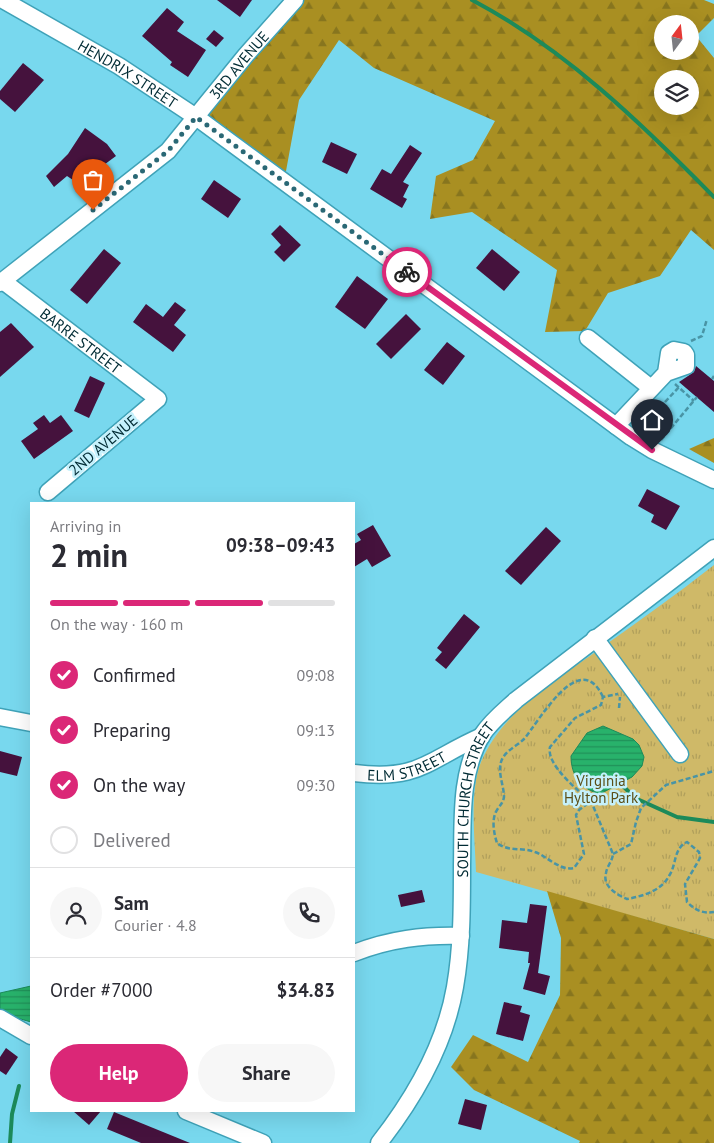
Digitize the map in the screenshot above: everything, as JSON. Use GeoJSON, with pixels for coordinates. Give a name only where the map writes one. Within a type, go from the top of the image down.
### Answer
{"type":"FeatureCollection","features":[{"type":"Feature","properties":{"kind":"street","name":"HENDRIX STREET"},"geometry":{"type":"LineString","coordinates":[[3,0],[119,66],[196,117],[616,426],[652,450],[714,480]]}},
{"type":"Feature","properties":{"kind":"street","name":"3RD AVENUE"},"geometry":{"type":"LineString","coordinates":[[2,282],[168,151],[246,54],[295,0]]}},
{"type":"Feature","properties":{"kind":"street","name":"BARRE STREET"},"geometry":{"type":"LineString","coordinates":[[2,282],[158,399]]}},
{"type":"Feature","properties":{"kind":"street"},"geometry":{"type":"LineString","coordinates":[[588,338],[651,388]]}},
{"type":"Feature","properties":{"kind":"street"},"geometry":{"type":"LineString","coordinates":[[616,426],[651,388],[669,377]]}},
{"type":"Feature","properties":{"kind":"street","name":"2ND AVENUE"},"geometry":{"type":"LineString","coordinates":[[48,492],[158,399]]}},
{"type":"Feature","properties":{"kind":"street","name":"SOUTH CHURCH STREET"},"geometry":{"type":"LineString","coordinates":[[379,1143],[416,1090],[440,1039],[455,989],[461,936],[465,785],[471,759],[482,736],[495,719],[516,700],[714,548]]}},
{"type":"Feature","properties":{"kind":"street"},"geometry":{"type":"LineString","coordinates":[[595,638],[680,754]]}},
{"type":"Feature","properties":{"kind":"street"},"geometry":{"type":"LineString","coordinates":[[0,718],[30,722]]}},
{"type":"Feature","properties":{"kind":"street","name":"ELM STREET"},"geometry":{"type":"LineString","coordinates":[[355,773],[385,776],[418,770],[482,736]]}},
{"type":"Feature","properties":{"kind":"street"},"geometry":{"type":"LineString","coordinates":[[355,953],[387,941],[405,938],[461,936]]}},
{"type":"Feature","properties":{"kind":"street"},"geometry":{"type":"LineString","coordinates":[[0,1018],[30,1035]]}},
{"type":"Feature","properties":{"kind":"street"},"geometry":{"type":"LineString","coordinates":[[188,1112],[263,1143]]}},
{"type":"Feature","properties":{"kind":"path"},"geometry":{"type":"LineString","coordinates":[[688,344],[702,336],[706,319]]}},
{"type":"Feature","properties":{"kind":"path"},"geometry":{"type":"LineString","coordinates":[[669,377],[694,401]]}},
{"type":"Feature","properties":{"kind":"path"},"geometry":{"type":"LineString","coordinates":[[665,402],[679,387]]}},
{"type":"Feature","properties":{"kind":"path"},"geometry":{"type":"LineString","coordinates":[[652,450],[697,397]]}},
{"type":"Feature","properties":{"kind":"path"},"geometry":{"type":"LineString","coordinates":[[591,801],[579,810],[576,815],[584,854],[574,868],[561,866],[537,852],[527,849],[506,848],[497,843],[493,830],[496,811],[504,797],[500,766],[504,756],[522,741],[550,702],[573,684],[587,680],[594,683],[603,698],[601,705],[575,718],[552,742],[549,752],[553,764],[591,801],[613,854],[612,863],[606,873],[607,882],[618,895],[627,899],[648,893],[660,886],[669,876],[676,851],[680,845],[687,842],[699,852],[700,858],[685,884],[687,902],[696,910],[707,914],[714,912]]}},
{"type":"Feature","properties":{"kind":"path"},"geometry":{"type":"LineString","coordinates":[[603,698],[631,689]]}},
{"type":"Feature","properties":{"kind":"path"},"geometry":{"type":"LineString","coordinates":[[613,854],[631,844],[641,808],[666,785],[714,771]]}},
{"type":"Feature","properties":{"kind":"green space"},"geometry":{"type":"Polygon","coordinates":[[[295,0],[704,0],[714,4],[714,18],[699,33],[699,15],[654,15],[654,60],[699,60],[699,40],[714,58],[714,250],[691,230],[660,276],[608,293],[585,331],[545,332],[557,270],[472,212],[430,219],[436,176],[473,160],[495,121],[374,68],[339,40],[299,100],[284,182],[196,117],[295,0]]]}},
{"type":"Feature","properties":{"kind":"green space"},"geometry":{"type":"Polygon","coordinates":[[[714,438],[714,463],[689,449],[714,438]]]}},
{"type":"Feature","properties":{"kind":"green space","name":"Virginia Hylton Park"},"geometry":{"type":"Polygon","coordinates":[[[714,565],[714,939],[476,872],[474,801],[477,774],[491,743],[503,727],[549,684],[714,565]]]}},
{"type":"Feature","properties":{"kind":"green space"},"geometry":{"type":"Polygon","coordinates":[[[547,891],[714,939],[714,1143],[579,1143],[580,1141],[474,1090],[451,1067],[473,1035],[528,1062],[560,995],[561,938],[547,891]]]}},
{"type":"Feature","properties":{"kind":"shaded area"},"geometry":{"type":"Polygon","coordinates":[[[603,726],[633,739],[639,745],[644,757],[642,766],[632,777],[600,794],[587,789],[578,781],[571,763],[571,756],[587,733],[603,726]]]}},
{"type":"Feature","properties":{"kind":"shaded area"},"geometry":{"type":"Polygon","coordinates":[[[30,986],[30,1022],[0,1013],[0,993],[30,986]]]}},
{"type":"Feature","properties":{"kind":"building"},"geometry":{"type":"Polygon","coordinates":[[[217,0],[252,0],[240,17],[217,0]]]}},
{"type":"Feature","properties":{"kind":"building"},"geometry":{"type":"Polygon","coordinates":[[[167,8],[184,22],[177,31],[206,50],[188,77],[170,65],[172,62],[142,36],[167,8]]]}},
{"type":"Feature","properties":{"kind":"building"},"geometry":{"type":"Polygon","coordinates":[[[214,30],[224,38],[216,47],[206,39],[214,30]]]}},
{"type":"Feature","properties":{"kind":"building"},"geometry":{"type":"Polygon","coordinates":[[[23,63],[44,80],[15,112],[0,99],[0,91],[23,63]]]}},
{"type":"Feature","properties":{"kind":"building"},"geometry":{"type":"Polygon","coordinates":[[[85,128],[107,144],[116,156],[97,170],[92,166],[73,180],[67,176],[54,187],[46,176],[68,154],[85,128]]]}},
{"type":"Feature","properties":{"kind":"building"},"geometry":{"type":"Polygon","coordinates":[[[331,142],[357,154],[347,174],[322,162],[331,142]]]}},
{"type":"Feature","properties":{"kind":"building"},"geometry":{"type":"Polygon","coordinates":[[[410,145],[422,153],[403,182],[409,185],[403,197],[407,199],[402,208],[370,189],[382,169],[391,174],[410,145]]]}},
{"type":"Feature","properties":{"kind":"building"},"geometry":{"type":"Polygon","coordinates":[[[214,180],[241,199],[228,218],[201,199],[214,180]]]}},
{"type":"Feature","properties":{"kind":"building"},"geometry":{"type":"Polygon","coordinates":[[[280,225],[301,245],[284,262],[274,252],[281,245],[271,234],[280,225]]]}},
{"type":"Feature","properties":{"kind":"building"},"geometry":{"type":"Polygon","coordinates":[[[104,249],[121,263],[87,304],[70,290],[104,249]]]}},
{"type":"Feature","properties":{"kind":"building"},"geometry":{"type":"Polygon","coordinates":[[[492,249],[520,272],[504,291],[476,268],[492,249]]]}},
{"type":"Feature","properties":{"kind":"building"},"geometry":{"type":"Polygon","coordinates":[[[357,276],[388,299],[365,329],[335,307],[357,276]]]}},
{"type":"Feature","properties":{"kind":"building"},"geometry":{"type":"Polygon","coordinates":[[[175,302],[186,310],[174,325],[186,335],[173,352],[133,322],[146,304],[163,317],[175,302]]]}},
{"type":"Feature","properties":{"kind":"building"},"geometry":{"type":"Polygon","coordinates":[[[406,314],[421,329],[391,359],[376,344],[406,314]]]}},
{"type":"Feature","properties":{"kind":"building"},"geometry":{"type":"Polygon","coordinates":[[[11,323],[34,347],[0,377],[0,332],[11,323]]]}},
{"type":"Feature","properties":{"kind":"building"},"geometry":{"type":"Polygon","coordinates":[[[447,342],[465,356],[443,385],[424,370],[447,342]]]}},
{"type":"Feature","properties":{"kind":"building"},"geometry":{"type":"Polygon","coordinates":[[[696,366],[714,381],[714,412],[679,382],[694,372],[696,366]]]}},
{"type":"Feature","properties":{"kind":"building"},"geometry":{"type":"Polygon","coordinates":[[[90,376],[105,383],[89,418],[74,411],[90,376]]]}},
{"type":"Feature","properties":{"kind":"building"},"geometry":{"type":"Polygon","coordinates":[[[44,415],[50,423],[61,415],[73,431],[34,459],[21,441],[38,429],[33,423],[44,415]]]}},
{"type":"Feature","properties":{"kind":"building"},"geometry":{"type":"Polygon","coordinates":[[[647,489],[680,506],[666,530],[651,522],[654,515],[638,506],[647,489]]]}},
{"type":"Feature","properties":{"kind":"building"},"geometry":{"type":"Polygon","coordinates":[[[373,525],[391,556],[372,567],[367,559],[355,566],[355,543],[361,540],[357,534],[373,525]]]}},
{"type":"Feature","properties":{"kind":"building"},"geometry":{"type":"Polygon","coordinates":[[[546,527],[561,541],[521,585],[505,571],[546,527]]]}},
{"type":"Feature","properties":{"kind":"building"},"geometry":{"type":"Polygon","coordinates":[[[464,614],[480,627],[446,669],[435,660],[442,652],[437,648],[464,614]]]}},
{"type":"Feature","properties":{"kind":"building"},"geometry":{"type":"Polygon","coordinates":[[[0,751],[22,757],[17,776],[0,772],[0,751]]]}},
{"type":"Feature","properties":{"kind":"building"},"geometry":{"type":"Polygon","coordinates":[[[422,890],[425,902],[401,907],[398,895],[422,890]]]}},
{"type":"Feature","properties":{"kind":"building"},"geometry":{"type":"Polygon","coordinates":[[[530,904],[547,906],[538,973],[550,976],[545,995],[523,989],[530,963],[528,963],[529,952],[499,948],[502,920],[527,923],[530,904]]]}},
{"type":"Feature","properties":{"kind":"building"},"geometry":{"type":"Polygon","coordinates":[[[504,1002],[522,1006],[520,1012],[530,1015],[523,1041],[496,1034],[504,1002]]]}},
{"type":"Feature","properties":{"kind":"building"},"geometry":{"type":"Polygon","coordinates":[[[6,1048],[18,1057],[6,1075],[0,1071],[0,1057],[6,1048]]]}},
{"type":"Feature","properties":{"kind":"building"},"geometry":{"type":"Polygon","coordinates":[[[465,1099],[487,1105],[481,1130],[458,1124],[465,1099]]]}},
{"type":"Feature","properties":{"kind":"building"},"geometry":{"type":"Polygon","coordinates":[[[74,1112],[100,1112],[89,1125],[74,1112]]]}},
{"type":"Feature","properties":{"kind":"building"},"geometry":{"type":"Polygon","coordinates":[[[114,1112],[190,1143],[141,1143],[107,1129],[114,1112]]]}},
{"type":"Feature","properties":{"kind":"waterway"},"geometry":{"type":"LineString","coordinates":[[472,0],[506,19],[570,64],[630,115],[714,197]]}},
{"type":"Feature","properties":{"kind":"waterway"},"geometry":{"type":"LineString","coordinates":[[621,784],[635,798],[677,817],[714,822]]}},
{"type":"Feature","properties":{"kind":"waterway"},"geometry":{"type":"LineString","coordinates":[[10,1143],[12,1114],[19,1086]]}},
{"type":"Feature","properties":{"kind":"way so far"},"geometry":{"type":"LineString","coordinates":[[93,210],[168,151],[196,117],[407,272]]}},
{"type":"Feature","properties":{"kind":"route"},"geometry":{"type":"LineString","coordinates":[[407,272],[631,437],[652,450]]}}]}
